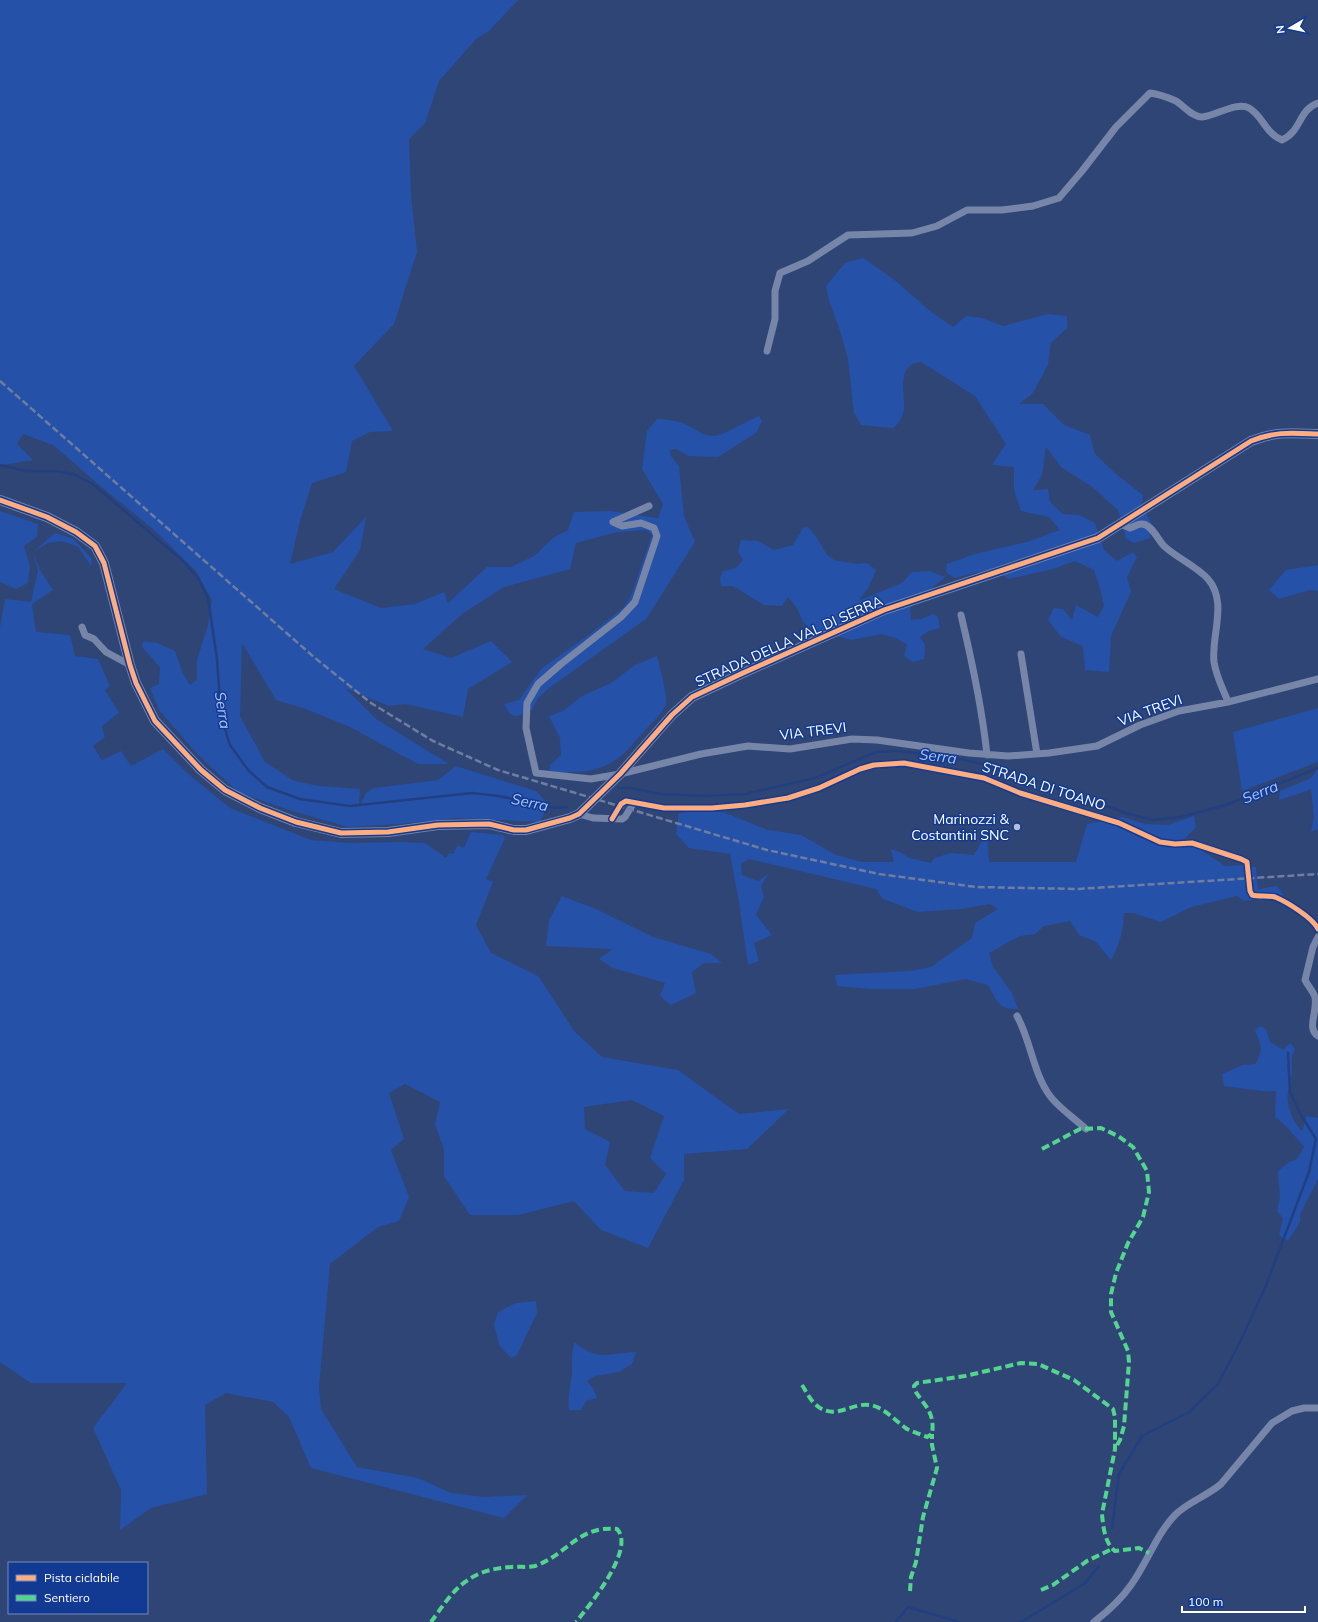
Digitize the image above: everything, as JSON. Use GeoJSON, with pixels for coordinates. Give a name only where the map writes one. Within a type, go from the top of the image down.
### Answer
{"type":"FeatureCollection","features":[{"type":"Feature","properties":{"kind":"street"},"geometry":{"type":"LineString","coordinates":[[767,351],[775,319],[775,291],[780,273],[808,261],[848,235],[912,233],[937,226],[967,210],[1002,210],[1033,206],[1059,198],[1116,127],[1150,93],[1161,94],[1172,99],[1195,115],[1202,117],[1236,107],[1249,108],[1257,115],[1274,136],[1282,140],[1289,137],[1297,128],[1307,109],[1318,103]]}},
{"type":"Feature","properties":{"kind":"street","name":"STRADA DELLA VAL DI SERRA"},"geometry":{"type":"LineString","coordinates":[[0,500],[47,517],[76,532],[95,546],[104,563],[136,683],[155,721],[201,770],[225,790],[260,808],[296,822],[341,833],[388,832],[438,825],[489,824],[514,830],[526,830],[570,818],[578,814],[620,774],[672,715],[692,697],[884,610],[1098,538],[1251,441],[1268,434],[1318,434]]}},
{"type":"Feature","properties":{"kind":"street"},"geometry":{"type":"LineString","coordinates":[[620,774],[591,779],[552,776],[536,773],[526,728],[527,703],[538,684],[621,617],[634,602],[657,536],[654,528],[641,523],[622,526],[613,522],[648,506]]}},
{"type":"Feature","properties":{"kind":"street"},"geometry":{"type":"LineString","coordinates":[[1121,524],[1130,528],[1142,524],[1148,526],[1172,554],[1208,580],[1215,592],[1218,603],[1214,662],[1228,702]]}},
{"type":"Feature","properties":{"kind":"street"},"geometry":{"type":"LineString","coordinates":[[961,615],[984,718],[987,755]]}},
{"type":"Feature","properties":{"kind":"street"},"geometry":{"type":"LineString","coordinates":[[82,627],[85,635],[94,639],[106,652],[130,665]]}},
{"type":"Feature","properties":{"kind":"street"},"geometry":{"type":"LineString","coordinates":[[1021,654],[1037,754]]}},
{"type":"Feature","properties":{"kind":"street","name":"VIA TREVI"},"geometry":{"type":"LineString","coordinates":[[620,774],[701,754],[748,746],[790,750],[852,738],[987,755],[1008,756],[1037,754],[1097,746],[1140,725],[1179,711],[1228,702],[1318,679]]}},
{"type":"Feature","properties":{"kind":"street","name":"STRADA DI TOANO"},"geometry":{"type":"LineString","coordinates":[[578,814],[593,818],[622,819],[625,817],[633,804],[664,808],[712,808],[745,805],[788,798],[819,788],[860,769],[874,765],[904,763],[984,778],[1020,793],[1119,823],[1160,842],[1175,844],[1192,843],[1227,854],[1246,862],[1250,891],[1252,895],[1273,897],[1280,900],[1312,920],[1318,929]]}},
{"type":"Feature","properties":{"kind":"street"},"geometry":{"type":"LineString","coordinates":[[1318,936],[1313,947],[1305,980],[1315,996],[1316,1006],[1312,1027],[1313,1033],[1318,1036]]}},
{"type":"Feature","properties":{"kind":"street"},"geometry":{"type":"LineString","coordinates":[[1017,1016],[1023,1026],[1042,1082],[1050,1096],[1086,1129]]}},
{"type":"Feature","properties":{"kind":"street"},"geometry":{"type":"LineString","coordinates":[[1094,1622],[1131,1586],[1149,1553],[1176,1514],[1188,1505],[1213,1491],[1221,1484],[1272,1423],[1292,1411],[1304,1408],[1318,1408]]}},
{"type":"Feature","properties":{"kind":"shaded area"},"geometry":{"type":"Polygon","coordinates":[[[0,0],[518,0],[489,31],[476,39],[439,81],[425,123],[409,139],[411,195],[417,252],[394,324],[354,366],[393,431],[370,432],[352,441],[346,472],[312,483],[300,521],[290,564],[333,552],[366,517],[360,550],[334,589],[381,608],[415,604],[444,592],[448,603],[487,567],[511,567],[534,556],[553,538],[568,530],[574,512],[611,511],[658,518],[663,504],[642,469],[647,431],[657,419],[677,422],[710,436],[729,431],[759,416],[762,421],[756,433],[718,457],[689,456],[676,449],[670,450],[671,456],[679,466],[684,516],[695,542],[646,619],[549,688],[538,698],[532,710],[518,716],[514,716],[509,713],[504,704],[519,700],[541,669],[623,608],[631,596],[652,535],[646,530],[618,532],[576,543],[570,569],[504,587],[462,614],[423,649],[451,658],[491,641],[512,662],[468,689],[463,717],[406,704],[389,706],[345,688],[376,719],[449,764],[418,764],[350,727],[306,709],[276,700],[242,643],[240,716],[265,762],[294,781],[319,786],[360,789],[359,807],[366,793],[374,788],[438,780],[456,766],[536,791],[548,804],[540,822],[456,818],[399,824],[348,827],[286,809],[238,792],[198,755],[159,710],[150,688],[159,684],[160,667],[142,647],[143,641],[157,643],[175,651],[183,674],[190,685],[197,680],[197,660],[208,625],[212,600],[196,571],[153,529],[53,445],[23,434],[17,444],[33,460],[3,465],[0,464],[0,0]]]}},
{"type":"Feature","properties":{"kind":"shaded area"},"geometry":{"type":"Polygon","coordinates":[[[863,258],[896,281],[931,312],[953,327],[966,316],[982,318],[1003,326],[1048,314],[1067,316],[1067,328],[1051,343],[1048,365],[1033,393],[1019,404],[1043,404],[1064,425],[1090,435],[1095,454],[1116,474],[1143,495],[1142,505],[1151,523],[1150,538],[1134,543],[1126,539],[1118,510],[1091,486],[1061,467],[1046,447],[1042,475],[1033,490],[1048,489],[1050,502],[1063,514],[1079,515],[1095,523],[1104,550],[1117,561],[1133,552],[1137,557],[1127,577],[1131,592],[1111,636],[1109,672],[1085,670],[1083,646],[1061,637],[1048,620],[1054,608],[1063,609],[1072,620],[1076,605],[1098,617],[1104,606],[1094,570],[1075,561],[1053,569],[1008,579],[997,568],[954,578],[946,572],[947,564],[975,554],[1027,542],[1060,530],[1049,517],[1021,511],[1014,490],[1014,467],[992,465],[1006,444],[975,396],[921,362],[913,364],[905,373],[903,387],[904,409],[894,428],[861,425],[854,413],[848,359],[826,286],[845,263],[863,258]]]}},
{"type":"Feature","properties":{"kind":"shaded area"},"geometry":{"type":"Polygon","coordinates":[[[0,511],[38,524],[37,537],[24,546],[30,566],[28,583],[16,589],[0,582],[0,511]]]}},
{"type":"Feature","properties":{"kind":"shaded area"},"geometry":{"type":"Polygon","coordinates":[[[808,527],[817,538],[827,555],[834,560],[857,564],[867,563],[876,570],[869,587],[858,601],[902,583],[912,572],[930,571],[945,577],[910,607],[911,620],[921,619],[933,614],[938,617],[940,628],[929,631],[920,637],[925,645],[924,659],[913,662],[904,656],[907,645],[896,638],[881,634],[852,640],[812,630],[803,622],[797,608],[788,597],[782,606],[764,605],[733,586],[721,586],[720,578],[723,571],[736,568],[743,560],[738,552],[741,540],[758,541],[774,550],[793,545],[803,528],[808,527]]]}},
{"type":"Feature","properties":{"kind":"shaded area"},"geometry":{"type":"Polygon","coordinates":[[[55,533],[74,539],[92,559],[91,566],[78,547],[62,541],[48,543],[33,552],[55,533]]]}},
{"type":"Feature","properties":{"kind":"shaded area"},"geometry":{"type":"Polygon","coordinates":[[[33,552],[40,570],[53,590],[32,604],[36,632],[70,635],[75,656],[98,659],[110,686],[105,690],[119,713],[102,726],[105,737],[93,746],[102,760],[121,751],[131,766],[163,749],[187,773],[230,808],[311,840],[351,843],[425,843],[446,858],[449,853],[453,854],[458,845],[464,848],[471,832],[503,835],[505,838],[486,879],[493,882],[476,925],[491,953],[538,976],[575,1032],[602,1057],[678,1070],[739,1114],[789,1109],[747,1149],[684,1154],[684,1180],[648,1248],[601,1230],[574,1201],[519,1215],[470,1215],[444,1176],[444,1149],[435,1125],[440,1102],[405,1084],[389,1093],[404,1139],[391,1150],[409,1197],[399,1221],[378,1227],[330,1264],[319,1387],[321,1409],[357,1467],[418,1478],[451,1493],[484,1497],[527,1495],[504,1518],[311,1468],[289,1417],[273,1402],[226,1393],[205,1405],[207,1494],[151,1508],[120,1530],[121,1490],[93,1428],[127,1383],[31,1383],[0,1362],[0,627],[5,599],[31,602],[38,570],[33,552]],[[632,1100],[584,1107],[585,1129],[610,1142],[605,1165],[625,1191],[654,1193],[666,1174],[650,1158],[664,1116],[632,1100]]]}},
{"type":"Feature","properties":{"kind":"shaded area"},"geometry":{"type":"Polygon","coordinates":[[[1318,565],[1318,591],[1310,590],[1279,599],[1269,590],[1286,570],[1318,565]]]}},
{"type":"Feature","properties":{"kind":"shaded area"},"geometry":{"type":"Polygon","coordinates":[[[657,656],[665,687],[666,704],[658,717],[631,746],[617,759],[600,768],[560,773],[549,771],[550,765],[561,755],[560,738],[549,716],[563,711],[582,696],[611,683],[635,665],[657,656]]]}},
{"type":"Feature","properties":{"kind":"shaded area"},"geometry":{"type":"Polygon","coordinates":[[[1318,708],[1318,762],[1242,791],[1233,732],[1318,708]]]}},
{"type":"Feature","properties":{"kind":"shaded area"},"geometry":{"type":"Polygon","coordinates":[[[1318,769],[1318,829],[1311,832],[1314,817],[1311,789],[1279,800],[1280,791],[1311,778],[1318,769]]]}},
{"type":"Feature","properties":{"kind":"shaded area"},"geometry":{"type":"Polygon","coordinates":[[[702,811],[723,812],[768,830],[801,835],[836,855],[862,862],[894,862],[891,849],[902,853],[909,858],[931,863],[934,858],[951,853],[974,855],[987,833],[989,862],[1076,862],[1087,824],[1122,817],[1146,824],[1168,825],[1194,816],[1196,827],[1183,840],[1225,866],[1241,865],[1256,867],[1258,889],[1277,886],[1284,895],[1244,901],[1237,896],[1191,907],[1161,922],[1133,913],[1124,913],[1123,926],[1117,948],[1111,960],[1096,942],[1079,935],[1070,921],[1044,926],[1035,934],[1020,936],[989,953],[993,967],[1012,993],[1018,1009],[1011,1009],[1002,1006],[996,1000],[988,985],[966,979],[915,989],[870,989],[837,986],[835,975],[910,971],[931,967],[972,938],[975,923],[998,909],[990,904],[961,909],[918,912],[883,899],[876,889],[749,859],[741,864],[742,875],[758,881],[769,873],[761,886],[764,897],[756,915],[772,935],[754,943],[759,961],[748,965],[739,902],[730,854],[689,848],[676,834],[679,813],[702,811]]]}},
{"type":"Feature","properties":{"kind":"shaded area"},"geometry":{"type":"Polygon","coordinates":[[[562,896],[596,909],[653,937],[711,954],[722,963],[704,963],[692,972],[696,993],[671,1005],[660,996],[665,983],[613,968],[599,959],[613,949],[546,946],[549,920],[562,896]]]}},
{"type":"Feature","properties":{"kind":"shaded area"},"geometry":{"type":"Polygon","coordinates":[[[1260,1026],[1266,1029],[1270,1042],[1283,1050],[1290,1043],[1295,1049],[1292,1058],[1292,1073],[1288,1089],[1288,1102],[1290,1112],[1298,1127],[1302,1131],[1307,1116],[1318,1118],[1318,1179],[1300,1214],[1300,1222],[1288,1241],[1279,1235],[1283,1218],[1277,1211],[1280,1198],[1278,1171],[1289,1162],[1297,1159],[1304,1147],[1286,1126],[1275,1117],[1276,1091],[1261,1091],[1224,1086],[1222,1074],[1243,1065],[1255,1064],[1260,1055],[1261,1048],[1255,1031],[1260,1026]]]}},
{"type":"Feature","properties":{"kind":"shaded area"},"geometry":{"type":"Polygon","coordinates":[[[536,1301],[537,1313],[517,1355],[511,1358],[499,1345],[494,1324],[498,1312],[516,1303],[536,1301]]]}},
{"type":"Feature","properties":{"kind":"shaded area"},"geometry":{"type":"Polygon","coordinates":[[[575,1342],[590,1352],[597,1354],[611,1355],[636,1352],[632,1364],[619,1372],[595,1376],[587,1381],[593,1388],[597,1398],[586,1401],[581,1410],[569,1410],[568,1400],[572,1372],[572,1354],[575,1342]]]}},
{"type":"Feature","properties":{"kind":"waterway","name":"Serra"},"geometry":{"type":"LineString","coordinates":[[0,465],[26,471],[55,471],[73,474],[93,484],[183,561],[198,578],[208,598],[217,659],[221,716],[230,745],[248,770],[267,787],[300,799],[350,806],[472,793],[499,796],[554,808],[567,807]]}},
{"type":"Feature","properties":{"kind":"waterway","name":"Serra"},"geometry":{"type":"LineString","coordinates":[[618,788],[630,788],[661,794],[703,796],[745,794],[815,778],[877,752],[899,751],[956,758],[1000,768],[1129,814],[1153,820],[1181,817],[1226,805],[1318,768]]}},
{"type":"Feature","properties":{"kind":"waterway"},"geometry":{"type":"LineString","coordinates":[[1112,1528],[1119,1474],[1142,1436],[1189,1412],[1218,1384],[1240,1342],[1265,1288],[1309,1172],[1316,1139],[1301,1115],[1290,1092],[1288,1053]]}},
{"type":"Feature","properties":{"kind":"waterway"},"geometry":{"type":"LineString","coordinates":[[1021,1622],[1084,1584],[1099,1566]]}},
{"type":"Feature","properties":{"kind":"waterway"},"geometry":{"type":"LineString","coordinates":[[896,1622],[908,1607],[959,1622]]}},
{"type":"Feature","properties":{"kind":"railway"},"geometry":{"type":"LineString","coordinates":[[0,381],[315,658],[371,703],[433,741],[498,770],[767,850],[879,874],[976,887],[1077,889],[1318,874]]}},
{"type":"Feature","properties":{"kind":"marked path"},"geometry":{"type":"LineString","coordinates":[[1042,1149],[1080,1129],[1101,1128],[1118,1136],[1133,1147],[1147,1171],[1149,1192],[1143,1217],[1128,1243],[1116,1273],[1111,1294],[1111,1312],[1128,1351],[1129,1362],[1124,1426],[1120,1440],[1115,1449]]}},
{"type":"Feature","properties":{"kind":"marked path"},"geometry":{"type":"LineString","coordinates":[[802,1385],[812,1401],[822,1409],[830,1412],[860,1405],[877,1407],[889,1414],[907,1429],[927,1437],[932,1434],[933,1425],[928,1409],[915,1391],[914,1386],[917,1383],[965,1376],[1021,1363],[1038,1364],[1074,1380],[1113,1409],[1115,1417],[1115,1449],[1102,1514],[1104,1529],[1109,1544],[1115,1551],[1139,1548],[1149,1553]]}},
{"type":"Feature","properties":{"kind":"marked path"},"geometry":{"type":"LineString","coordinates":[[910,1591],[911,1577],[916,1562],[923,1517],[937,1468],[932,1445],[932,1434]]}},
{"type":"Feature","properties":{"kind":"marked path"},"geometry":{"type":"LineString","coordinates":[[431,1622],[455,1590],[475,1576],[498,1568],[535,1566],[556,1555],[582,1536],[604,1529],[617,1529],[621,1538],[620,1550],[616,1563],[600,1591],[576,1622]]}},
{"type":"Feature","properties":{"kind":"marked path"},"geometry":{"type":"LineString","coordinates":[[1041,1590],[1053,1585],[1087,1561],[1112,1549]]}},
{"type":"Feature","properties":{"kind":"cycle path"},"geometry":{"type":"LineString","coordinates":[[0,500],[47,517],[76,532],[95,546],[104,563],[136,683],[155,721],[201,770],[225,790],[260,808],[296,822],[341,833],[388,832],[438,825],[489,824],[514,830],[526,830],[570,818],[579,814],[620,774],[672,715],[692,697],[884,610],[1098,538],[1251,441],[1276,434],[1318,434]]}},
{"type":"Feature","properties":{"kind":"cycle path"},"geometry":{"type":"LineString","coordinates":[[612,819],[621,804],[626,801],[664,808],[712,808],[745,805],[788,798],[819,788],[860,769],[874,765],[904,763],[984,778],[1020,793],[1119,823],[1160,842],[1175,844],[1192,843],[1241,859],[1247,862],[1250,891],[1252,895],[1272,896],[1280,899],[1305,915],[1318,929]]}},
{"type":"Feature","properties":{"kind":"place","name":"Marinozzi & Costantini SNC"},"geometry":{"type":"Point","coordinates":[1017,827]}}]}
